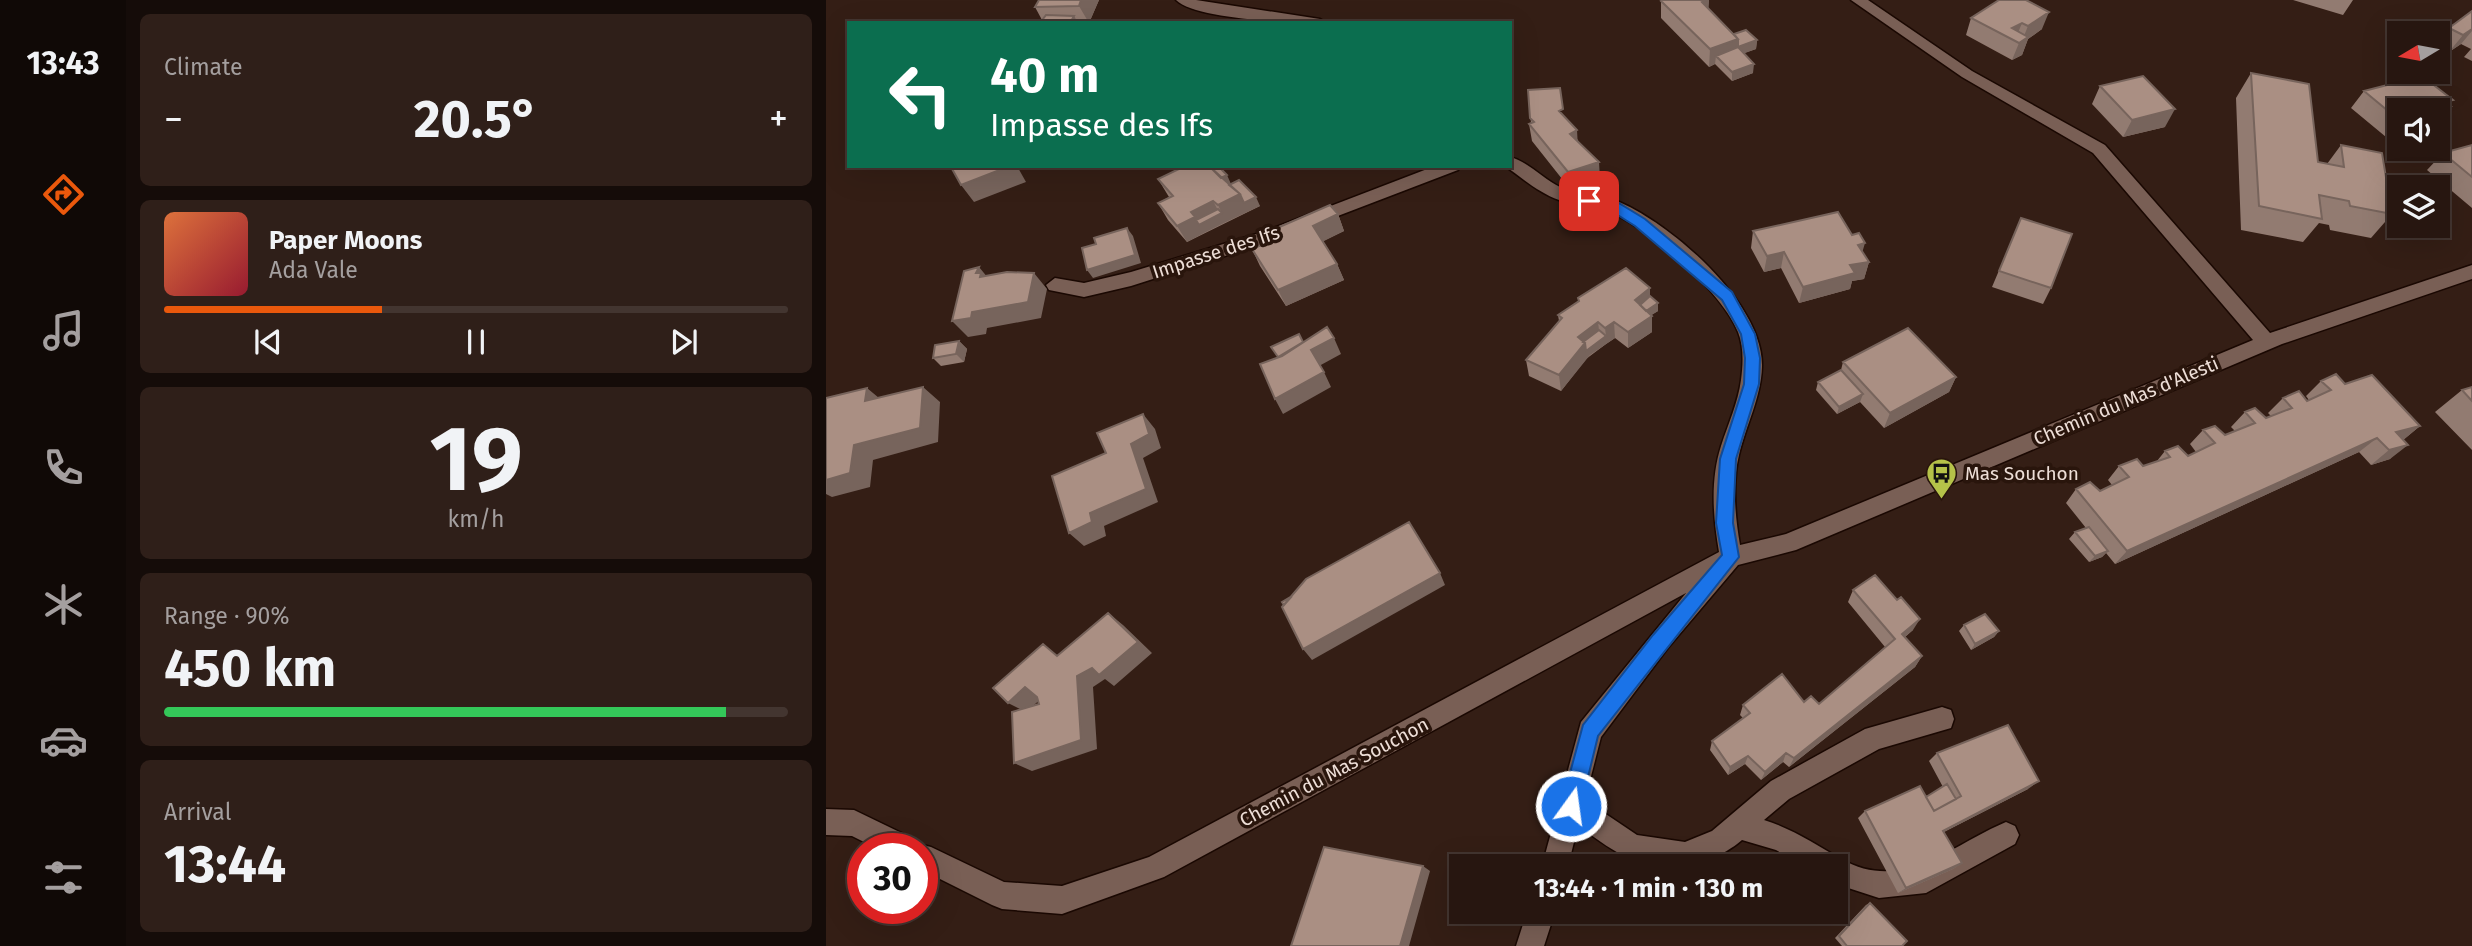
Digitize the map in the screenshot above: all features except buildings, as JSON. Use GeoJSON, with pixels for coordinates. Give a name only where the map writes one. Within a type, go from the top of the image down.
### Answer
{"type":"FeatureCollection","features":[{"type":"Feature","properties":{"kind":"street"},"geometry":{"type":"LineString","coordinates":[[1183,0],[1201,7],[1305,21]]}},
{"type":"Feature","properties":{"kind":"street"},"geometry":{"type":"LineString","coordinates":[[1858,0],[1966,74],[2099,149],[2267,343]]}},
{"type":"Feature","properties":{"kind":"street"},"geometry":{"type":"LineString","coordinates":[[1512,164],[1540,185],[1566,196],[1612,205],[1640,222],[1727,296],[1748,334],[1752,358],[1751,384],[1728,459],[1724,523],[1731,557],[1659,641],[1590,732],[1558,854]]}},
{"type":"Feature","properties":{"kind":"street","name":"Impasse des Ifs"},"geometry":{"type":"LineString","coordinates":[[1055,285],[1084,290],[1131,279],[1269,236],[1447,168]]}},
{"type":"Feature","properties":{"kind":"street","name":"Chemin du Mas d'Alesti"},"geometry":{"type":"LineString","coordinates":[[1731,557],[1788,542],[2267,343],[2472,272]]}},
{"type":"Feature","properties":{"kind":"street","name":"Chemin du Mas Souchon"},"geometry":{"type":"LineString","coordinates":[[938,864],[1002,895],[1062,900],[1155,868],[1731,557]]}},
{"type":"Feature","properties":{"kind":"street"},"geometry":{"type":"LineString","coordinates":[[1571,806],[1633,847],[1685,855],[1721,841],[1780,789],[1874,738],[1942,719]]}},
{"type":"Feature","properties":{"kind":"street"},"geometry":{"type":"LineString","coordinates":[[826,822],[854,823],[874,833]]}},
{"type":"Feature","properties":{"kind":"street"},"geometry":{"type":"LineString","coordinates":[[1740,826],[1782,839],[1808,854]]}},
{"type":"Feature","properties":{"kind":"street"},"geometry":{"type":"LineString","coordinates":[[1848,875],[1879,885],[1926,880],[1983,845],[2006,835]]}},
{"type":"Feature","properties":{"kind":"street"},"geometry":{"type":"LineString","coordinates":[[1530,946],[1537,924]]}},
{"type":"Feature","properties":{"kind":"place","name":"Mas Souchon"},"geometry":{"type":"Point","coordinates":[1942,500]}},
{"type":"Feature","properties":{"kind":"route"},"geometry":{"type":"LineString","coordinates":[[1571,806],[1590,732],[1659,641],[1731,557],[1724,523],[1728,459],[1751,384],[1752,358],[1748,334],[1727,296],[1640,222],[1612,205],[1589,201]]}}]}
